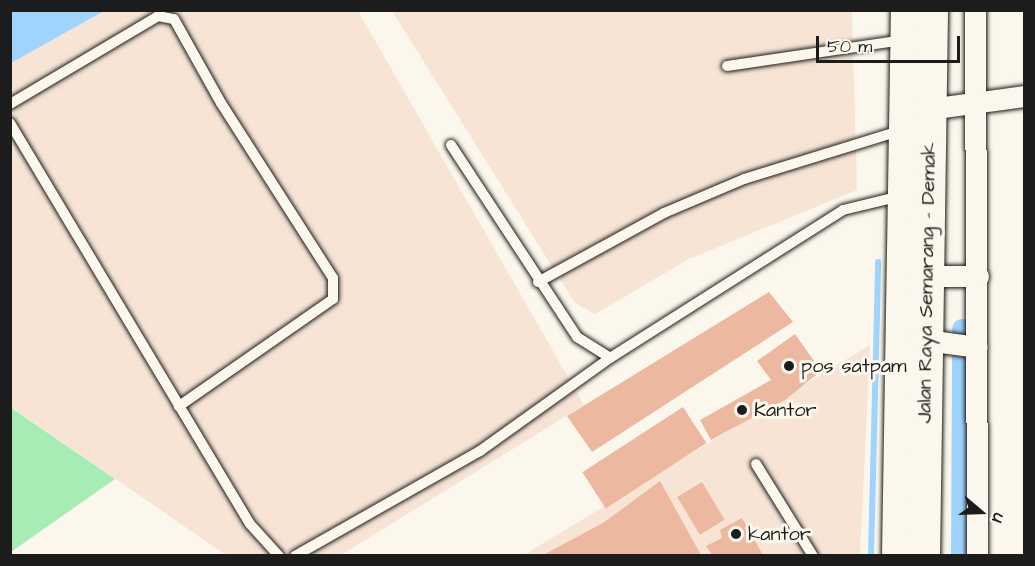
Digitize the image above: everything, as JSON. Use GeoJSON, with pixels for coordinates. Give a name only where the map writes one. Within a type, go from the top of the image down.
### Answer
{"type":"FeatureCollection","features":[{"type":"Feature","properties":{"kind":"highway","name":"Jalan Raya Semarang - Demak"},"geometry":{"type":"LineString","coordinates":[[919,24],[926,116],[931,276],[923,555]]}},
{"type":"Feature","properties":{"kind":"highway","name":"Jalan Raya Semarang - Demak"},"geometry":{"type":"LineString","coordinates":[[898,555],[904,196],[926,116]]}},
{"type":"Feature","properties":{"kind":"street"},"geometry":{"type":"LineString","coordinates":[[975,10],[972,106],[977,555]]}},
{"type":"Feature","properties":{"kind":"street"},"geometry":{"type":"LineString","coordinates":[[926,116],[1024,96]]}},
{"type":"Feature","properties":{"kind":"street"},"geometry":{"type":"LineString","coordinates":[[931,276],[974,276]]}},
{"type":"Feature","properties":{"kind":"street"},"geometry":{"type":"LineString","coordinates":[[930,341],[973,346]]}},
{"type":"Feature","properties":{"kind":"lane"},"geometry":{"type":"LineString","coordinates":[[10,104],[158,16],[174,19],[221,103],[333,278],[333,299],[179,406]]}},
{"type":"Feature","properties":{"kind":"lane"},"geometry":{"type":"LineString","coordinates":[[727,66],[919,24]]}},
{"type":"Feature","properties":{"kind":"lane"},"geometry":{"type":"LineString","coordinates":[[538,282],[664,213],[744,179],[926,116]]}},
{"type":"Feature","properties":{"kind":"lane"},"geometry":{"type":"LineString","coordinates":[[10,123],[250,524],[279,555]]}},
{"type":"Feature","properties":{"kind":"lane"},"geometry":{"type":"LineString","coordinates":[[451,145],[538,282],[577,337],[610,358]]}},
{"type":"Feature","properties":{"kind":"lane"},"geometry":{"type":"LineString","coordinates":[[295,555],[480,451],[610,358],[843,210],[904,196]]}},
{"type":"Feature","properties":{"kind":"lane"},"geometry":{"type":"LineString","coordinates":[[756,464],[813,555]]}},
{"type":"Feature","properties":{"kind":"shaded area"},"geometry":{"type":"Polygon","coordinates":[[[104,11],[358,11],[584,405],[341,555],[226,555],[11,407],[10,63],[104,11]]]}},
{"type":"Feature","properties":{"kind":"shaded area"},"geometry":{"type":"Polygon","coordinates":[[[392,11],[852,11],[857,190],[689,259],[595,314],[575,303],[392,11]]]}},
{"type":"Feature","properties":{"kind":"shaded area"},"geometry":{"type":"Polygon","coordinates":[[[870,345],[860,555],[524,555],[870,345]]]}},
{"type":"Feature","properties":{"kind":"green space"},"geometry":{"type":"Polygon","coordinates":[[[10,407],[115,479],[11,552],[10,552],[10,407]]]}},
{"type":"Feature","properties":{"kind":"water"},"geometry":{"type":"Polygon","coordinates":[[[11,10],[104,10],[104,11],[11,63],[11,10]]]}},
{"type":"Feature","properties":{"kind":"building"},"geometry":{"type":"Polygon","coordinates":[[[769,292],[793,322],[592,452],[567,416],[769,292]]]}},
{"type":"Feature","properties":{"kind":"building"},"geometry":{"type":"Polygon","coordinates":[[[795,334],[821,371],[785,400],[711,440],[700,420],[771,380],[757,361],[795,334]]]}},
{"type":"Feature","properties":{"kind":"building"},"geometry":{"type":"Polygon","coordinates":[[[683,407],[706,443],[606,508],[582,472],[683,407]]]}},
{"type":"Feature","properties":{"kind":"building"},"geometry":{"type":"Polygon","coordinates":[[[660,481],[701,555],[543,555],[603,523],[660,481]]]}},
{"type":"Feature","properties":{"kind":"building"},"geometry":{"type":"Polygon","coordinates":[[[702,482],[725,520],[700,535],[677,497],[702,482]]]}},
{"type":"Feature","properties":{"kind":"building","name":"kantor"},"geometry":{"type":"Polygon","coordinates":[[[742,518],[763,555],[712,555],[706,546],[722,538],[720,530],[742,518]]]}},
{"type":"Feature","properties":{"kind":"waterway"},"geometry":{"type":"LineString","coordinates":[[871,556],[878,262]]}},
{"type":"Feature","properties":{"kind":"waterway"},"geometry":{"type":"LineString","coordinates":[[961,556],[962,329]]}},
{"type":"Feature","properties":{"kind":"place","name":"pos satpam"},"geometry":{"type":"Point","coordinates":[789,366]}},
{"type":"Feature","properties":{"kind":"place","name":"Kantor"},"geometry":{"type":"Point","coordinates":[742,410]}},
{"type":"Feature","properties":{"kind":"place","name":"kantor"},"geometry":{"type":"Point","coordinates":[736,534]}}]}
